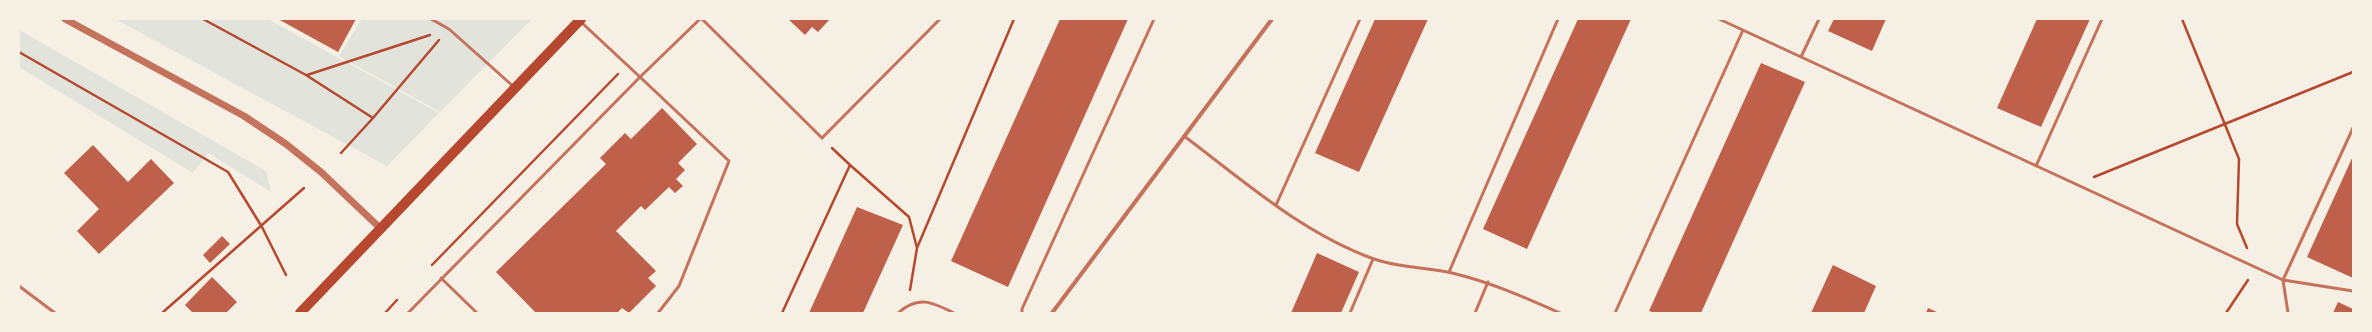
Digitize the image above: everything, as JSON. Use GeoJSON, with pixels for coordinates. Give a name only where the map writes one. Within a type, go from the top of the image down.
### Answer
{"type":"FeatureCollection","features":[{"type":"Feature","properties":{"kind":"main road"},"geometry":{"type":"LineString","coordinates":[[300,313],[514,87],[581,20]]}},
{"type":"Feature","properties":{"kind":"street"},"geometry":{"type":"LineString","coordinates":[[65,19],[244,116],[286,144],[321,172],[380,228]]}},
{"type":"Feature","properties":{"kind":"street"},"geometry":{"type":"LineString","coordinates":[[1052,313],[1272,19]]}},
{"type":"Feature","properties":{"kind":"lane"},"geometry":{"type":"LineString","coordinates":[[432,19],[449,29],[514,87]]}},
{"type":"Feature","properties":{"kind":"lane"},"geometry":{"type":"LineString","coordinates":[[408,313],[640,77],[701,19],[822,138],[940,19]]}},
{"type":"Feature","properties":{"kind":"lane"},"geometry":{"type":"LineString","coordinates":[[1022,313],[1022,309],[1154,19]]}},
{"type":"Feature","properties":{"kind":"lane"},"geometry":{"type":"LineString","coordinates":[[1276,205],[1360,19]]}},
{"type":"Feature","properties":{"kind":"lane"},"geometry":{"type":"LineString","coordinates":[[1450,272],[1558,19]]}},
{"type":"Feature","properties":{"kind":"lane"},"geometry":{"type":"LineString","coordinates":[[1719,19],[2283,280],[2353,292]]}},
{"type":"Feature","properties":{"kind":"lane"},"geometry":{"type":"LineString","coordinates":[[1801,57],[1819,19]]}},
{"type":"Feature","properties":{"kind":"lane"},"geometry":{"type":"LineString","coordinates":[[2036,166],[2102,19]]}},
{"type":"Feature","properties":{"kind":"lane"},"geometry":{"type":"LineString","coordinates":[[581,20],[729,161],[679,286],[658,313]]}},
{"type":"Feature","properties":{"kind":"lane"},"geometry":{"type":"LineString","coordinates":[[1615,313],[1743,30]]}},
{"type":"Feature","properties":{"kind":"lane"},"geometry":{"type":"LineString","coordinates":[[2288,313],[2283,280],[2353,128]]}},
{"type":"Feature","properties":{"kind":"lane"},"geometry":{"type":"LineString","coordinates":[[1184,136],[1301,224],[1373,259],[1395,266],[1450,272],[1488,282],[1560,313]]}},
{"type":"Feature","properties":{"kind":"lane"},"geometry":{"type":"LineString","coordinates":[[1350,313],[1373,259]]}},
{"type":"Feature","properties":{"kind":"lane"},"geometry":{"type":"LineString","coordinates":[[441,278],[477,313]]}},
{"type":"Feature","properties":{"kind":"lane"},"geometry":{"type":"LineString","coordinates":[[1475,313],[1488,282]]}},
{"type":"Feature","properties":{"kind":"lane"},"geometry":{"type":"LineString","coordinates":[[19,286],[55,313]]}},
{"type":"Feature","properties":{"kind":"lane"},"geometry":{"type":"LineString","coordinates":[[898,313],[908,304],[931,301],[954,313]]}},
{"type":"Feature","properties":{"kind":"path"},"geometry":{"type":"LineString","coordinates":[[203,19],[306,75],[373,118]]}},
{"type":"Feature","properties":{"kind":"path"},"geometry":{"type":"LineString","coordinates":[[908,304],[917,248],[1014,19]]}},
{"type":"Feature","properties":{"kind":"path"},"geometry":{"type":"LineString","coordinates":[[2182,19],[2239,159],[2236,224],[2257,268],[2226,313]]}},
{"type":"Feature","properties":{"kind":"path"},"geometry":{"type":"LineString","coordinates":[[306,75],[449,29]]}},
{"type":"Feature","properties":{"kind":"path"},"geometry":{"type":"LineString","coordinates":[[341,153],[449,29]]}},
{"type":"Feature","properties":{"kind":"path"},"geometry":{"type":"LineString","coordinates":[[19,52],[228,172],[262,227],[286,275]]}},
{"type":"Feature","properties":{"kind":"path"},"geometry":{"type":"LineString","coordinates":[[429,268],[627,65]]}},
{"type":"Feature","properties":{"kind":"path"},"geometry":{"type":"LineString","coordinates":[[2076,184],[2353,72]]}},
{"type":"Feature","properties":{"kind":"path"},"geometry":{"type":"LineString","coordinates":[[822,138],[850,165],[910,217],[917,248]]}},
{"type":"Feature","properties":{"kind":"path"},"geometry":{"type":"LineString","coordinates":[[782,313],[850,165]]}},
{"type":"Feature","properties":{"kind":"path"},"geometry":{"type":"LineString","coordinates":[[162,313],[262,227],[304,188]]}},
{"type":"Feature","properties":{"kind":"path"},"geometry":{"type":"LineString","coordinates":[[385,313],[402,296]]}},
{"type":"Feature","properties":{"kind":"shaded area"},"geometry":{"type":"Polygon","coordinates":[[[115,19],[268,19],[439,113],[387,166],[115,19]]]}},
{"type":"Feature","properties":{"kind":"shaded area"},"geometry":{"type":"Polygon","coordinates":[[[362,19],[532,19],[440,112],[339,56],[362,19]]]}},
{"type":"Feature","properties":{"kind":"shaded area"},"geometry":{"type":"Polygon","coordinates":[[[19,30],[266,171],[271,192],[208,153],[193,173],[19,67],[19,30]]]}},
{"type":"Feature","properties":{"kind":"building"},"geometry":{"type":"Polygon","coordinates":[[[278,19],[356,19],[338,52],[278,19]]]}},
{"type":"Feature","properties":{"kind":"building"},"geometry":{"type":"Polygon","coordinates":[[[788,19],[830,19],[818,32],[812,27],[805,35],[788,19]]]}},
{"type":"Feature","properties":{"kind":"building"},"geometry":{"type":"Polygon","coordinates":[[[1060,19],[1128,19],[1008,287],[951,261],[1060,19]]]}},
{"type":"Feature","properties":{"kind":"building"},"geometry":{"type":"Polygon","coordinates":[[[1375,19],[1428,19],[1359,172],[1315,153],[1375,19]]]}},
{"type":"Feature","properties":{"kind":"building"},"geometry":{"type":"Polygon","coordinates":[[[1578,19],[1631,19],[1527,249],[1483,229],[1578,19]]]}},
{"type":"Feature","properties":{"kind":"building"},"geometry":{"type":"Polygon","coordinates":[[[1834,19],[1886,19],[1872,51],[1828,31],[1834,19]]]}},
{"type":"Feature","properties":{"kind":"building"},"geometry":{"type":"Polygon","coordinates":[[[2037,19],[2090,19],[2041,127],[1997,108],[2037,19]]]}},
{"type":"Feature","properties":{"kind":"building"},"geometry":{"type":"Polygon","coordinates":[[[1761,63],[1805,82],[1701,313],[1655,313],[1649,311],[1761,63]]]}},
{"type":"Feature","properties":{"kind":"building"},"geometry":{"type":"Polygon","coordinates":[[[662,108],[697,144],[678,163],[685,170],[676,179],[683,186],[675,193],[669,187],[645,210],[641,206],[616,231],[656,271],[648,278],[656,286],[629,313],[622,308],[617,313],[536,313],[496,272],[606,164],[600,158],[625,133],[631,139],[662,108]]]}},
{"type":"Feature","properties":{"kind":"building"},"geometry":{"type":"Polygon","coordinates":[[[93,145],[128,182],[151,159],[174,183],[99,254],[77,231],[99,209],[64,173],[93,145]]]}},
{"type":"Feature","properties":{"kind":"building"},"geometry":{"type":"Polygon","coordinates":[[[2353,156],[2353,278],[2307,257],[2353,156]]]}},
{"type":"Feature","properties":{"kind":"building"},"geometry":{"type":"Polygon","coordinates":[[[857,207],[903,225],[863,313],[809,313],[857,207]]]}},
{"type":"Feature","properties":{"kind":"building"},"geometry":{"type":"Polygon","coordinates":[[[222,236],[230,244],[210,263],[203,255],[222,236]]]}},
{"type":"Feature","properties":{"kind":"building"},"geometry":{"type":"Polygon","coordinates":[[[1317,253],[1359,272],[1341,313],[1291,313],[1317,253]]]}},
{"type":"Feature","properties":{"kind":"building"},"geometry":{"type":"Polygon","coordinates":[[[1833,265],[1876,286],[1864,313],[1811,313],[1833,265]]]}},
{"type":"Feature","properties":{"kind":"building"},"geometry":{"type":"Polygon","coordinates":[[[212,277],[237,302],[226,313],[193,313],[185,305],[212,277]]]}},
{"type":"Feature","properties":{"kind":"building"},"geometry":{"type":"Polygon","coordinates":[[[2338,302],[2353,309],[2353,313],[2333,313],[2338,302]]]}},
{"type":"Feature","properties":{"kind":"building"},"geometry":{"type":"Polygon","coordinates":[[[1928,308],[1939,313],[1926,313],[1928,308]]]}}]}
